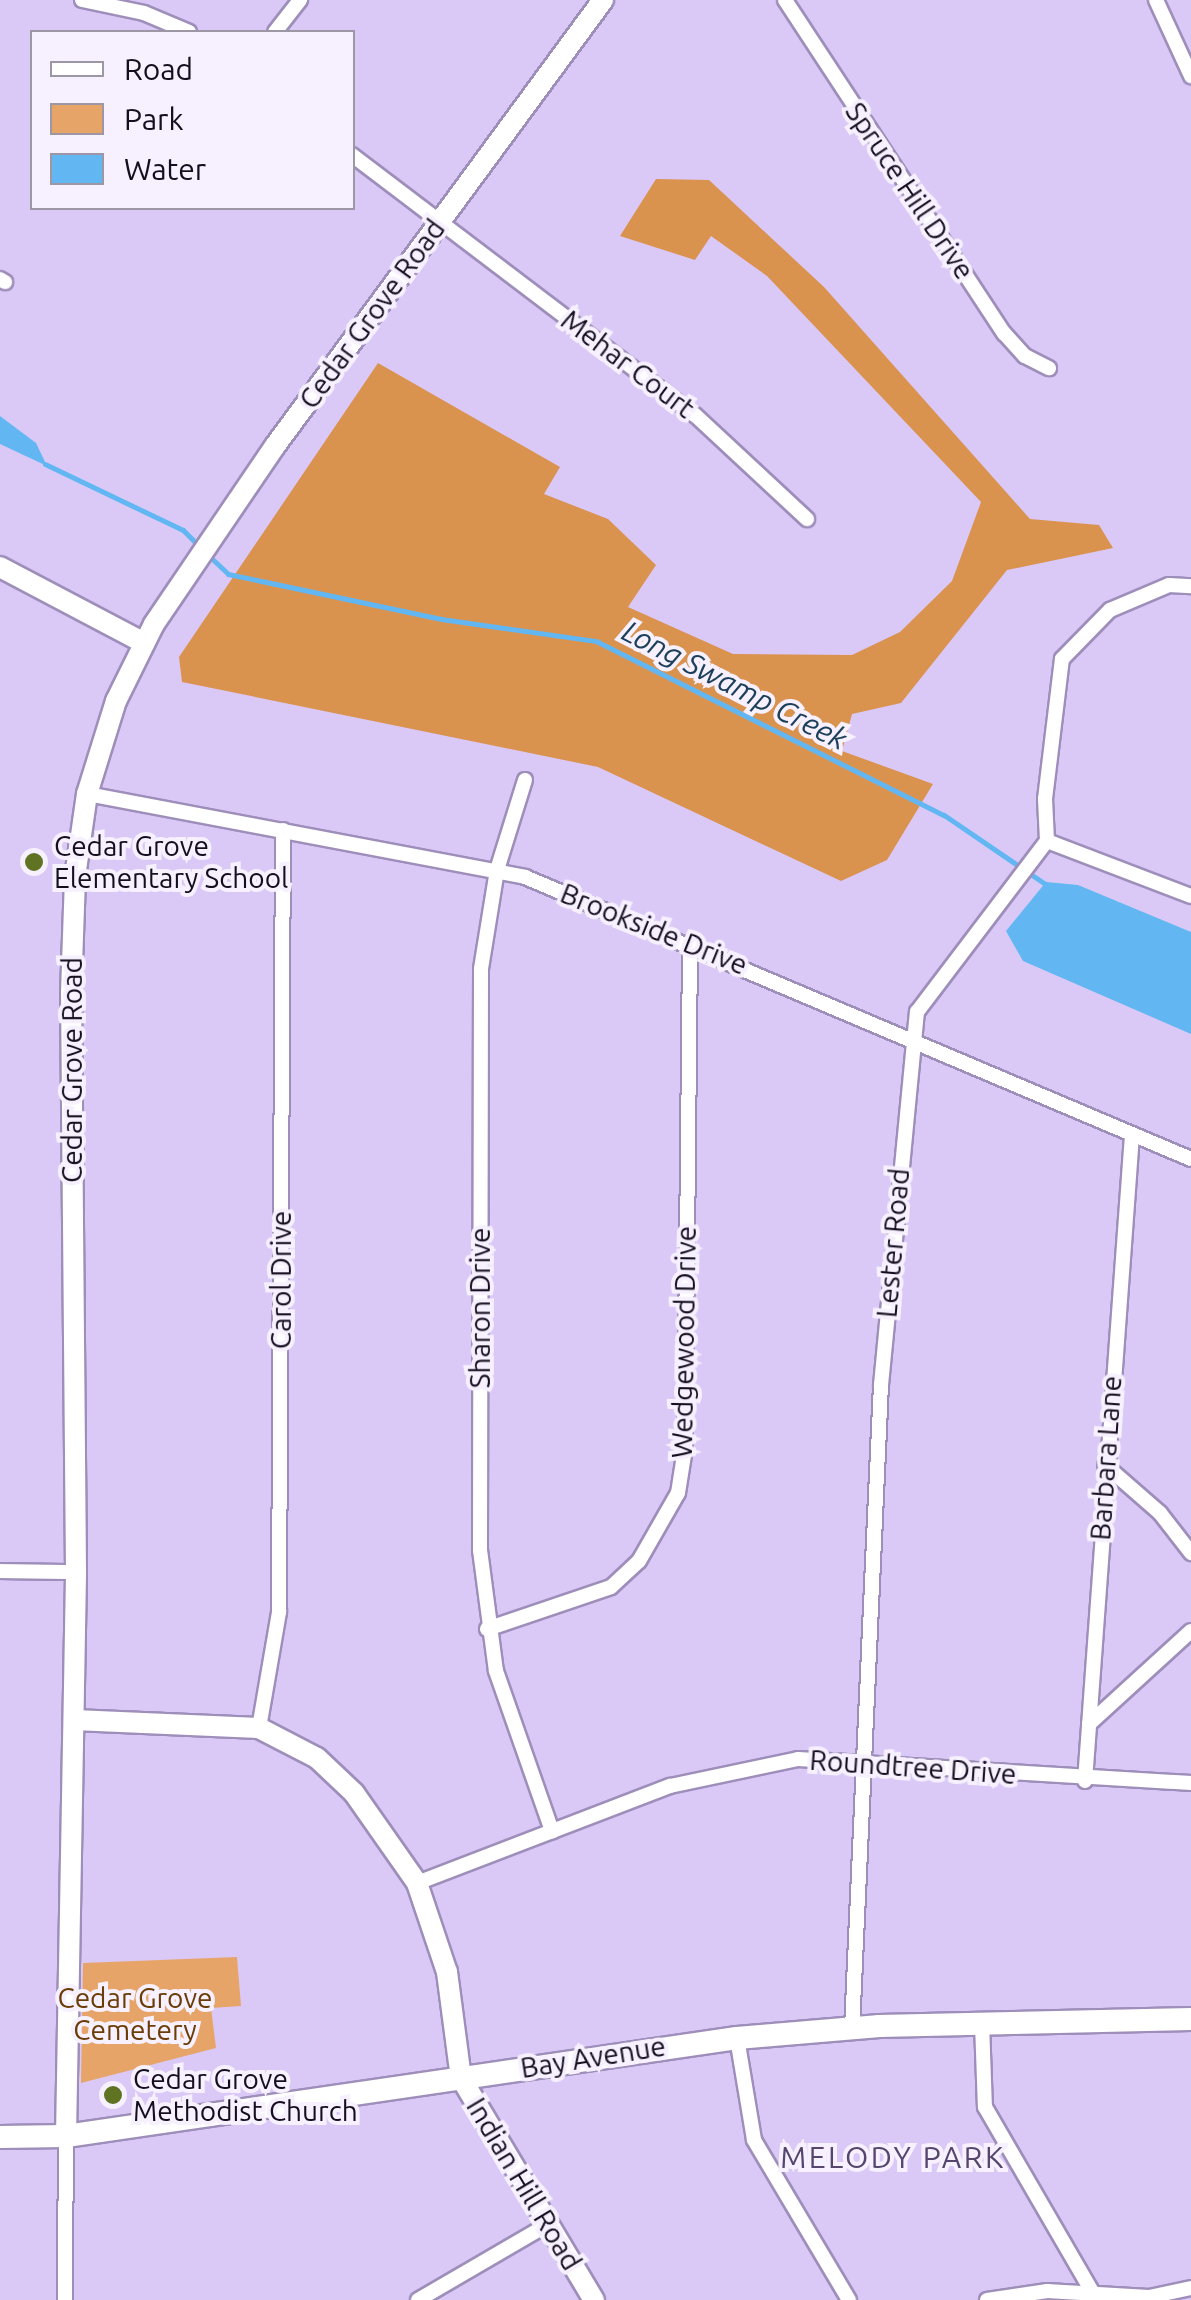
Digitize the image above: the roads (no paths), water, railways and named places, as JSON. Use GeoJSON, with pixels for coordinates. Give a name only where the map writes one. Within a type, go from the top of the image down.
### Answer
{"type":"FeatureCollection","features":[{"type":"Feature","properties":{"kind":"main road","name":"Bay Avenue"},"geometry":{"type":"LineString","coordinates":[[0,2137],[66,2136],[737,2038],[852,2028],[1191,2020]]}},
{"type":"Feature","properties":{"kind":"street"},"geometry":{"type":"LineString","coordinates":[[82,0],[144,13],[184,30]]}},
{"type":"Feature","properties":{"kind":"street"},"geometry":{"type":"LineString","coordinates":[[276,30],[300,0]]}},
{"type":"Feature","properties":{"kind":"street","name":"Cedar Grove Road"},"geometry":{"type":"LineString","coordinates":[[65,2300],[76,1572],[71,993],[75,878],[87,794],[116,701],[144,643],[194,566],[604,0]]}},
{"type":"Feature","properties":{"kind":"street","name":"Spruce Hill Drive"},"geometry":{"type":"LineString","coordinates":[[785,0],[1004,333],[1025,356],[1049,368]]}},
{"type":"Feature","properties":{"kind":"street"},"geometry":{"type":"LineString","coordinates":[[1156,0],[1191,76]]}},
{"type":"Feature","properties":{"kind":"street","name":"Mehar Court"},"geometry":{"type":"LineString","coordinates":[[355,157],[695,415],[807,519]]}},
{"type":"Feature","properties":{"kind":"street"},"geometry":{"type":"LineString","coordinates":[[0,567],[144,643]]}},
{"type":"Feature","properties":{"kind":"street"},"geometry":{"type":"LineString","coordinates":[[1191,586],[1168,585],[1110,610],[1062,659],[1044,799],[1047,841],[1191,896]]}},
{"type":"Feature","properties":{"kind":"street","name":"Sharon Drive"},"geometry":{"type":"LineString","coordinates":[[525,780],[497,870],[481,969],[480,1550],[487,1630],[552,1830]]}},
{"type":"Feature","properties":{"kind":"street","name":"Brookside Drive"},"geometry":{"type":"LineString","coordinates":[[87,794],[497,870],[690,942],[1191,1159]]}},
{"type":"Feature","properties":{"kind":"street","name":"Carol Drive"},"geometry":{"type":"LineString","coordinates":[[260,1728],[279,1612],[283,830]]}},
{"type":"Feature","properties":{"kind":"street","name":"Lester Road"},"geometry":{"type":"LineString","coordinates":[[852,2028],[881,1385],[911,1039],[917,1012],[1047,841]]}},
{"type":"Feature","properties":{"kind":"street","name":"Wedgewood Drive"},"geometry":{"type":"LineString","coordinates":[[487,1630],[611,1586],[639,1561],[678,1493],[685,1449],[690,942]]}},
{"type":"Feature","properties":{"kind":"street","name":"Barbara Lane"},"geometry":{"type":"LineString","coordinates":[[1085,1780],[1104,1465],[1132,1135]]}},
{"type":"Feature","properties":{"kind":"street"},"geometry":{"type":"LineString","coordinates":[[1104,1465],[1160,1513],[1191,1554]]}},
{"type":"Feature","properties":{"kind":"street"},"geometry":{"type":"LineString","coordinates":[[0,1572],[76,1572]]}},
{"type":"Feature","properties":{"kind":"street"},"geometry":{"type":"LineString","coordinates":[[1089,1724],[1191,1631]]}},
{"type":"Feature","properties":{"kind":"street","name":"Indian Hill Road"},"geometry":{"type":"LineString","coordinates":[[74,1720],[260,1728],[317,1758],[354,1793],[417,1883],[448,1972],[461,2078],[594,2300]]}},
{"type":"Feature","properties":{"kind":"street","name":"Roundtree Drive"},"geometry":{"type":"LineString","coordinates":[[417,1883],[552,1830],[740,1766],[864,1760],[1085,1780],[1191,1784]]}},
{"type":"Feature","properties":{"kind":"street"},"geometry":{"type":"LineString","coordinates":[[982,2023],[984,2107],[1095,2297]]}},
{"type":"Feature","properties":{"kind":"street"},"geometry":{"type":"LineString","coordinates":[[737,2038],[754,2140],[849,2300]]}},
{"type":"Feature","properties":{"kind":"street"},"geometry":{"type":"LineString","coordinates":[[418,2300],[547,2225]]}},
{"type":"Feature","properties":{"kind":"street"},"geometry":{"type":"LineString","coordinates":[[987,2300],[1047,2291],[1095,2297],[1150,2297],[1191,2288]]}},
{"type":"Feature","properties":{"kind":"water"},"geometry":{"type":"Polygon","coordinates":[[[0,416],[36,443],[47,466],[0,444],[0,416]]]}},
{"type":"Feature","properties":{"kind":"water"},"geometry":{"type":"Polygon","coordinates":[[[1046,882],[1078,885],[1191,932],[1191,1034],[1023,961],[1006,931],[1046,882]]]}},
{"type":"Feature","properties":{"kind":"waterway","name":"Long Swamp Creek"},"geometry":{"type":"LineString","coordinates":[[45,464],[183,530],[201,548]]}},
{"type":"Feature","properties":{"kind":"waterway","name":"Long Swamp Creek"},"geometry":{"type":"LineString","coordinates":[[209,556],[228,574],[441,619],[596,641],[944,815],[1051,888]]}},
{"type":"Feature","properties":{"kind":"place","name":"Cedar Grove Elementary School"},"geometry":{"type":"Point","coordinates":[34,862]}},
{"type":"Feature","properties":{"kind":"place","name":"Cedar Grove Methodist Church"},"geometry":{"type":"Point","coordinates":[113,2095]}},
{"type":"Feature","properties":{"kind":"district","name":"MELODY PARK"},"geometry":{"type":"Point","coordinates":[893,2157]}},
{"type":"Feature","properties":{"kind":"park label","name":"Cedar Grove Cemetery"},"geometry":{"type":"Point","coordinates":[135,2014]}}]}
